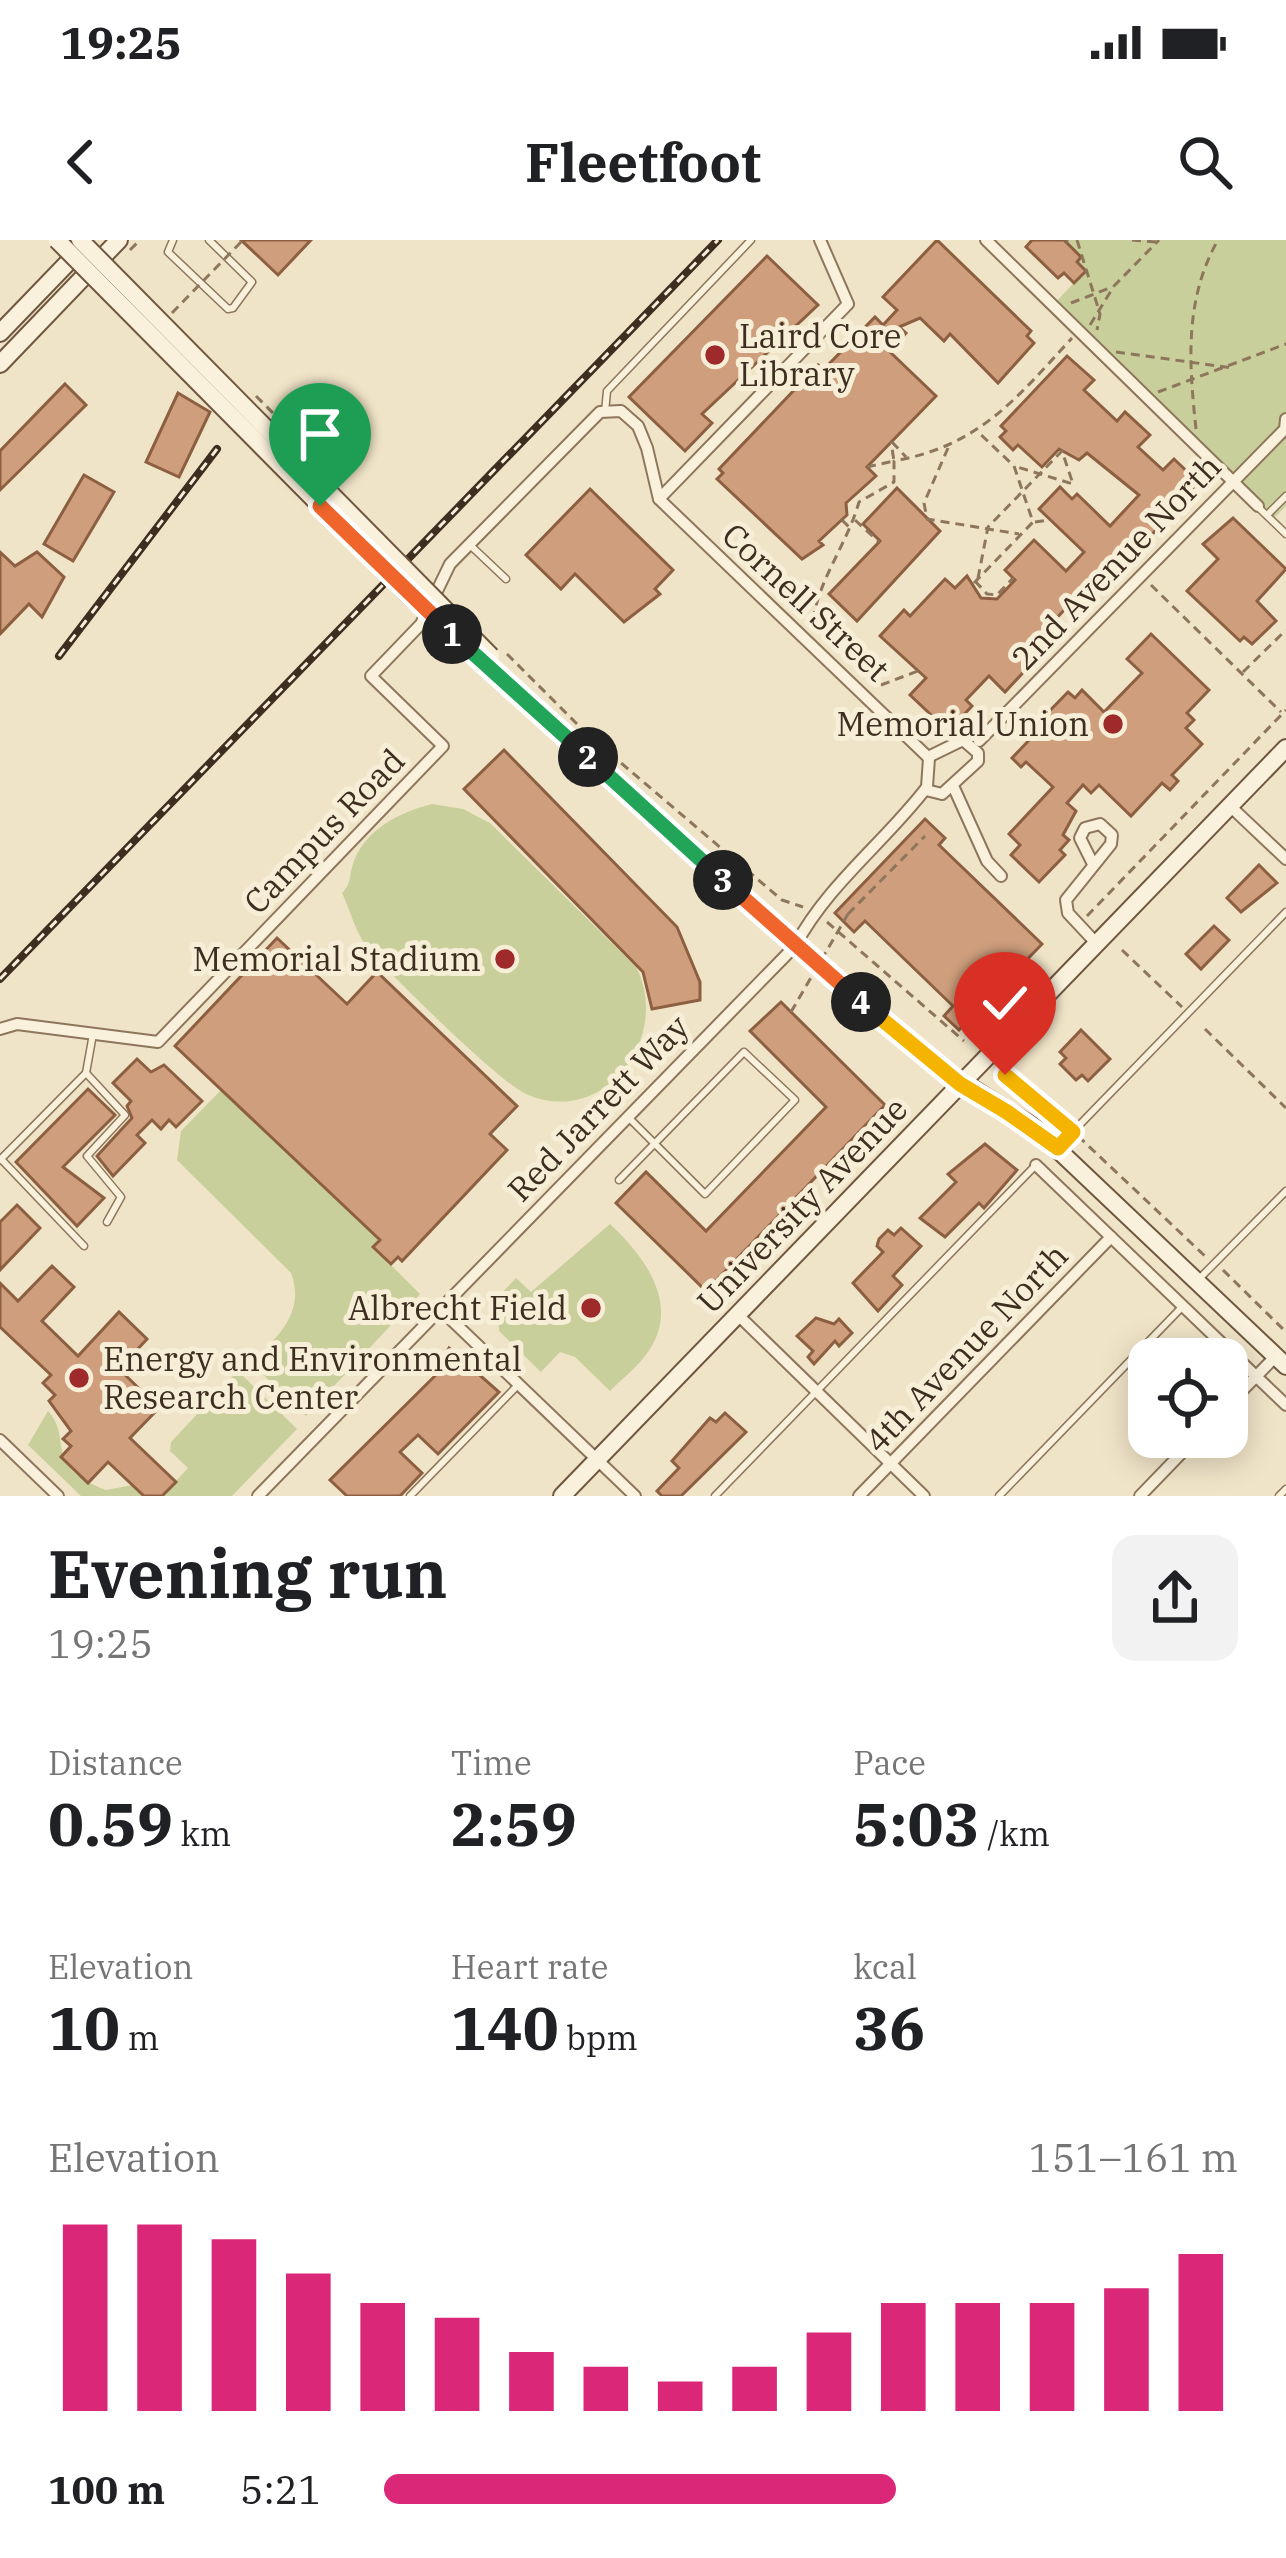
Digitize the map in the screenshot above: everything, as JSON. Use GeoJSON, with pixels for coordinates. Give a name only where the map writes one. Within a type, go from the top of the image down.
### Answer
{"type":"FeatureCollection","features":[{"type":"Feature","properties":{"kind":"main road"},"geometry":{"type":"LineString","coordinates":[[57,240],[407,593],[580,739]]}},
{"type":"Feature","properties":{"kind":"main road"},"geometry":{"type":"LineString","coordinates":[[80,240],[580,739],[795,946],[960,1084],[1035,1128],[1281,1362]]}},
{"type":"Feature","properties":{"kind":"main road"},"geometry":{"type":"LineString","coordinates":[[0,333],[90,240]]}},
{"type":"Feature","properties":{"kind":"main road"},"geometry":{"type":"LineString","coordinates":[[0,364],[119,240]]}},
{"type":"Feature","properties":{"kind":"main road","name":"University Avenue"},"geometry":{"type":"LineString","coordinates":[[562,1496],[1286,748]]}},
{"type":"Feature","properties":{"kind":"street"},"geometry":{"type":"LineString","coordinates":[[605,412],[621,411],[638,426],[659,499],[848,304],[820,240]]}},
{"type":"Feature","properties":{"kind":"street"},"geometry":{"type":"LineString","coordinates":[[986,240],[1262,511]]}},
{"type":"Feature","properties":{"kind":"street","name":"Campus Road"},"geometry":{"type":"LineString","coordinates":[[93,1034],[158,1042],[443,746],[371,676],[421,624],[450,565],[605,412]]}},
{"type":"Feature","properties":{"kind":"street","name":"2nd Avenue North"},"geometry":{"type":"LineString","coordinates":[[979,741],[1285,429],[1286,419]]}},
{"type":"Feature","properties":{"kind":"street","name":"Cornell Street"},"geometry":{"type":"LineString","coordinates":[[659,499],[928,757]]}},
{"type":"Feature","properties":{"kind":"street"},"geometry":{"type":"LineString","coordinates":[[795,946],[810,917],[926,790],[932,771],[928,757],[963,740],[975,747],[978,761],[954,788],[943,794],[926,790]]}},
{"type":"Feature","properties":{"kind":"street"},"geometry":{"type":"LineString","coordinates":[[954,788],[987,861],[1001,876]]}},
{"type":"Feature","properties":{"kind":"street"},"geometry":{"type":"LineString","coordinates":[[1230,806],[1286,859]]}},
{"type":"Feature","properties":{"kind":"street"},"geometry":{"type":"LineString","coordinates":[[1093,863],[1066,900],[1068,913],[1096,943]]}},
{"type":"Feature","properties":{"kind":"street","name":"Red Jarrett Way"},"geometry":{"type":"LineString","coordinates":[[440,1308],[795,946]]}},
{"type":"Feature","properties":{"kind":"street"},"geometry":{"type":"LineString","coordinates":[[0,1029],[17,1024],[93,1034]]}},
{"type":"Feature","properties":{"kind":"street"},"geometry":{"type":"LineString","coordinates":[[1036,1165],[1286,1405]]}},
{"type":"Feature","properties":{"kind":"street","name":"4th Avenue North"},"geometry":{"type":"LineString","coordinates":[[860,1496],[1111,1237]]}},
{"type":"Feature","properties":{"kind":"street"},"geometry":{"type":"LineString","coordinates":[[258,1496],[440,1308],[635,1496]]}},
{"type":"Feature","properties":{"kind":"street"},"geometry":{"type":"LineString","coordinates":[[738,1316],[924,1496]]}},
{"type":"Feature","properties":{"kind":"street"},"geometry":{"type":"LineString","coordinates":[[1248,1384],[1281,1362]]}},
{"type":"Feature","properties":{"kind":"street"},"geometry":{"type":"LineString","coordinates":[[3,1449],[58,1496]]}},
{"type":"Feature","properties":{"kind":"street"},"geometry":{"type":"LineString","coordinates":[[1140,1496],[1177,1458]]}},
{"type":"Feature","properties":{"kind":"lane"},"geometry":{"type":"LineString","coordinates":[[173,240],[168,252],[228,309],[233,308],[252,282],[208,240]]}},
{"type":"Feature","properties":{"kind":"lane"},"geometry":{"type":"LineString","coordinates":[[605,412],[607,391],[751,240]]}},
{"type":"Feature","properties":{"kind":"lane"},"geometry":{"type":"LineString","coordinates":[[1286,496],[1262,511],[1286,534]]}},
{"type":"Feature","properties":{"kind":"lane"},"geometry":{"type":"LineString","coordinates":[[470,545],[506,579]]}},
{"type":"Feature","properties":{"kind":"lane"},"geometry":{"type":"LineString","coordinates":[[1058,1148],[1286,912]]}},
{"type":"Feature","properties":{"kind":"lane"},"geometry":{"type":"LineString","coordinates":[[84,1246],[0,1160],[86,1073],[93,1034]]}},
{"type":"Feature","properties":{"kind":"lane"},"geometry":{"type":"LineString","coordinates":[[619,1180],[654,1143],[744,1052],[795,1100],[705,1194],[654,1143],[627,1116]]}},
{"type":"Feature","properties":{"kind":"lane"},"geometry":{"type":"LineString","coordinates":[[86,1073],[125,1114],[87,1156],[122,1197],[107,1222]]}},
{"type":"Feature","properties":{"kind":"lane"},"geometry":{"type":"LineString","coordinates":[[715,1496],[1036,1165]]}},
{"type":"Feature","properties":{"kind":"lane"},"geometry":{"type":"LineString","coordinates":[[1196,1281],[1286,1191]]}},
{"type":"Feature","properties":{"kind":"lane"},"geometry":{"type":"LineString","coordinates":[[999,1496],[1183,1306]]}},
{"type":"Feature","properties":{"kind":"lane"},"geometry":{"type":"LineString","coordinates":[[410,1496],[518,1384]]}},
{"type":"Feature","properties":{"kind":"lane"},"geometry":{"type":"LineString","coordinates":[[1280,1496],[1286,1489]]}},
{"type":"Feature","properties":{"kind":"path"},"geometry":{"type":"LineString","coordinates":[[1077,240],[1100,314]]}},
{"type":"Feature","properties":{"kind":"path"},"geometry":{"type":"LineString","coordinates":[[1132,240],[1158,241]]}},
{"type":"Feature","properties":{"kind":"path"},"geometry":{"type":"LineString","coordinates":[[1198,449],[1189,365],[1197,296],[1218,240]]}},
{"type":"Feature","properties":{"kind":"path"},"geometry":{"type":"LineString","coordinates":[[170,314],[242,241]]}},
{"type":"Feature","properties":{"kind":"path"},"geometry":{"type":"LineString","coordinates":[[1158,241],[1114,286],[1100,314],[1094,348],[1232,368]]}},
{"type":"Feature","properties":{"kind":"path"},"geometry":{"type":"LineString","coordinates":[[1057,309],[1114,286]]}},
{"type":"Feature","properties":{"kind":"path"},"geometry":{"type":"LineString","coordinates":[[867,467],[949,448],[977,431],[995,419],[1100,314]]}},
{"type":"Feature","properties":{"kind":"path"},"geometry":{"type":"LineString","coordinates":[[1144,396],[1232,368],[1286,344]]}},
{"type":"Feature","properties":{"kind":"path"},"geometry":{"type":"LineString","coordinates":[[977,431],[1014,466],[1034,522]]}},
{"type":"Feature","properties":{"kind":"path"},"geometry":{"type":"LineString","coordinates":[[813,620],[816,602],[859,502],[894,482],[891,442],[907,459]]}},
{"type":"Feature","properties":{"kind":"path"},"geometry":{"type":"LineString","coordinates":[[949,448],[924,503],[927,519],[1021,535]]}},
{"type":"Feature","properties":{"kind":"path"},"geometry":{"type":"LineString","coordinates":[[976,581],[988,527],[1022,493],[1042,472],[1061,451],[1073,484],[1042,472],[1014,466]]}},
{"type":"Feature","properties":{"kind":"path"},"geometry":{"type":"LineString","coordinates":[[854,519],[879,542]]}},
{"type":"Feature","properties":{"kind":"path"},"geometry":{"type":"LineString","coordinates":[[842,520],[851,529]]}},
{"type":"Feature","properties":{"kind":"path"},"geometry":{"type":"LineString","coordinates":[[976,581],[1034,522],[1051,520]]}},
{"type":"Feature","properties":{"kind":"path"},"geometry":{"type":"LineString","coordinates":[[997,559],[1007,568]]}},
{"type":"Feature","properties":{"kind":"path"},"geometry":{"type":"LineString","coordinates":[[1078,925],[1284,712],[1141,575]]}},
{"type":"Feature","properties":{"kind":"path"},"geometry":{"type":"LineString","coordinates":[[976,581],[992,597],[1012,578]]}},
{"type":"Feature","properties":{"kind":"path"},"geometry":{"type":"LineString","coordinates":[[795,602],[816,602]]}},
{"type":"Feature","properties":{"kind":"path"},"geometry":{"type":"LineString","coordinates":[[1241,673],[1286,630]]}},
{"type":"Feature","properties":{"kind":"path"},"geometry":{"type":"LineString","coordinates":[[881,685],[919,671]]}},
{"type":"Feature","properties":{"kind":"path"},"geometry":{"type":"LineString","coordinates":[[580,739],[782,900],[799,905]]}},
{"type":"Feature","properties":{"kind":"path"},"geometry":{"type":"LineString","coordinates":[[791,1012],[848,914],[926,836]]}},
{"type":"Feature","properties":{"kind":"path"},"geometry":{"type":"LineString","coordinates":[[827,922],[964,1041]]}},
{"type":"Feature","properties":{"kind":"path"},"geometry":{"type":"LineString","coordinates":[[1122,950],[1187,1013]]}},
{"type":"Feature","properties":{"kind":"path"},"geometry":{"type":"LineString","coordinates":[[1205,1029],[1286,1108]]}},
{"type":"Feature","properties":{"kind":"path"},"geometry":{"type":"LineString","coordinates":[[1005,1075],[1073,1132],[1286,1332]]}},
{"type":"Feature","properties":{"kind":"green space"},"geometry":{"type":"Polygon","coordinates":[[[1064,240],[1286,240],[1286,506],[1272,520],[1053,305],[1085,271],[1077,262],[1081,256],[1064,240]]]}},
{"type":"Feature","properties":{"kind":"green space","name":"Memorial Stadium"},"geometry":{"type":"Polygon","coordinates":[[[432,804],[463,809],[490,823],[636,967],[645,994],[645,1021],[638,1047],[624,1070],[605,1087],[582,1099],[555,1101],[526,1094],[447,1028],[365,945],[342,893],[357,854],[383,825],[432,804]]]}},
{"type":"Feature","properties":{"kind":"green space"},"geometry":{"type":"Polygon","coordinates":[[[221,1090],[380,1240],[374,1248],[420,1294],[306,1416],[251,1363],[279,1334],[292,1312],[295,1287],[291,1273],[177,1160],[181,1131],[221,1090]]]}},
{"type":"Feature","properties":{"kind":"green space","name":"Albrecht Field"},"geometry":{"type":"Polygon","coordinates":[[[610,1224],[654,1280],[661,1314],[650,1349],[610,1391],[575,1357],[560,1352],[541,1372],[499,1331],[497,1298],[516,1278],[531,1292],[610,1224]]]}},
{"type":"Feature","properties":{"kind":"green space"},"geometry":{"type":"Polygon","coordinates":[[[233,1376],[243,1376],[297,1429],[232,1496],[162,1496],[188,1468],[170,1451],[171,1442],[233,1376]]]}},
{"type":"Feature","properties":{"kind":"green space"},"geometry":{"type":"Polygon","coordinates":[[[48,1411],[73,1471],[106,1490],[133,1485],[144,1496],[81,1496],[28,1445],[48,1411]]]}},
{"type":"Feature","properties":{"kind":"building"},"geometry":{"type":"Polygon","coordinates":[[[241,240],[311,240],[278,275],[241,240]]]}},
{"type":"Feature","properties":{"kind":"building"},"geometry":{"type":"Polygon","coordinates":[[[937,240],[1031,331],[1027,336],[1034,343],[998,383],[950,334],[944,341],[920,318],[899,327],[906,333],[889,351],[936,396],[867,467],[876,476],[846,503],[847,515],[819,541],[823,545],[802,559],[717,479],[723,473],[719,469],[818,365],[823,370],[875,317],[883,325],[897,310],[883,297],[937,240]]]}},
{"type":"Feature","properties":{"kind":"building"},"geometry":{"type":"Polygon","coordinates":[[[1032,240],[1064,240],[1081,257],[1077,262],[1086,271],[1074,283],[1064,273],[1058,278],[1026,247],[1032,240]]]}},
{"type":"Feature","properties":{"kind":"building","name":"Laird Core Library"},"geometry":{"type":"Polygon","coordinates":[[[767,256],[818,305],[702,414],[712,423],[685,451],[629,397],[767,256]]]}},
{"type":"Feature","properties":{"kind":"building"},"geometry":{"type":"Polygon","coordinates":[[[1067,356],[1094,380],[1084,390],[1117,421],[1125,412],[1150,435],[1138,447],[1163,470],[1174,459],[1198,482],[1142,546],[1089,597],[1082,591],[1052,623],[1058,630],[1043,645],[1046,648],[1005,692],[989,676],[966,700],[972,706],[956,723],[950,718],[943,726],[910,695],[926,678],[880,636],[904,610],[910,616],[945,579],[955,588],[967,576],[981,598],[997,599],[1015,580],[1005,570],[1034,540],[1066,571],[1084,552],[1039,509],[1060,487],[1072,499],[1077,494],[1110,526],[1139,495],[1087,453],[1079,460],[1059,449],[1042,467],[1018,445],[1013,450],[1000,437],[1006,431],[1001,426],[1067,356]]]}},
{"type":"Feature","properties":{"kind":"building"},"geometry":{"type":"Polygon","coordinates":[[[65,384],[86,405],[0,490],[0,451],[65,384]]]}},
{"type":"Feature","properties":{"kind":"building"},"geometry":{"type":"Polygon","coordinates":[[[178,393],[210,412],[179,477],[146,462],[178,393]]]}},
{"type":"Feature","properties":{"kind":"building"},"geometry":{"type":"Polygon","coordinates":[[[84,475],[114,492],[73,561],[44,544],[84,475]]]}},
{"type":"Feature","properties":{"kind":"building"},"geometry":{"type":"Polygon","coordinates":[[[897,488],[940,531],[857,621],[829,594],[880,541],[863,524],[897,488]]]}},
{"type":"Feature","properties":{"kind":"building"},"geometry":{"type":"Polygon","coordinates":[[[590,489],[673,570],[655,589],[660,594],[624,622],[575,574],[561,589],[526,555],[590,489]]]}},
{"type":"Feature","properties":{"kind":"building"},"geometry":{"type":"Polygon","coordinates":[[[1233,518],[1286,569],[1257,601],[1276,621],[1252,644],[1244,637],[1240,641],[1187,591],[1218,559],[1203,544],[1233,518]]]}},
{"type":"Feature","properties":{"kind":"building"},"geometry":{"type":"Polygon","coordinates":[[[0,552],[15,566],[37,552],[64,577],[42,617],[29,604],[0,634],[0,552]]]}},
{"type":"Feature","properties":{"kind":"building","name":"Memorial Union"},"geometry":{"type":"Polygon","coordinates":[[[1151,634],[1209,690],[1187,713],[1194,720],[1186,728],[1202,744],[1172,775],[1178,781],[1170,790],[1162,783],[1131,816],[1099,785],[1091,793],[1083,785],[1067,803],[1076,811],[1063,835],[1069,840],[1060,850],[1065,855],[1039,882],[1011,855],[1020,845],[1009,834],[1053,787],[1026,762],[1021,767],[1012,758],[1032,737],[1028,733],[1068,692],[1075,698],[1082,690],[1104,712],[1142,673],[1127,659],[1151,634]]]}},
{"type":"Feature","properties":{"kind":"building"},"geometry":{"type":"Polygon","coordinates":[[[504,750],[677,927],[700,982],[700,1000],[652,1009],[643,972],[464,789],[504,750]]]}},
{"type":"Feature","properties":{"kind":"building"},"geometry":{"type":"Polygon","coordinates":[[[925,819],[945,838],[939,845],[1042,944],[959,1030],[944,1016],[953,1006],[865,921],[854,932],[835,913],[925,819]]]}},
{"type":"Feature","properties":{"kind":"building"},"geometry":{"type":"Polygon","coordinates":[[[1259,865],[1277,883],[1241,912],[1227,898],[1259,865]]]}},
{"type":"Feature","properties":{"kind":"building"},"geometry":{"type":"Polygon","coordinates":[[[1214,926],[1229,940],[1201,969],[1186,954],[1214,926]]]}},
{"type":"Feature","properties":{"kind":"building"},"geometry":{"type":"Polygon","coordinates":[[[277,938],[347,1004],[377,972],[517,1106],[490,1134],[507,1150],[402,1261],[398,1257],[391,1264],[373,1247],[380,1240],[175,1046],[277,938]]]}},
{"type":"Feature","properties":{"kind":"building"},"geometry":{"type":"Polygon","coordinates":[[[781,1002],[885,1105],[706,1291],[616,1203],[646,1172],[706,1231],[826,1107],[750,1031],[781,1002]]]}},
{"type":"Feature","properties":{"kind":"building"},"geometry":{"type":"Polygon","coordinates":[[[1081,1030],[1110,1059],[1088,1081],[1082,1075],[1076,1080],[1060,1064],[1066,1058],[1060,1052],[1081,1030]]]}},
{"type":"Feature","properties":{"kind":"building"},"geometry":{"type":"Polygon","coordinates":[[[137,1059],[151,1072],[164,1065],[202,1101],[176,1127],[169,1120],[161,1129],[152,1120],[137,1135],[145,1143],[113,1176],[97,1156],[132,1118],[127,1106],[131,1101],[113,1083],[137,1059]]]}},
{"type":"Feature","properties":{"kind":"building"},"geometry":{"type":"Polygon","coordinates":[[[88,1089],[115,1115],[63,1167],[104,1198],[77,1226],[16,1162],[88,1089]]]}},
{"type":"Feature","properties":{"kind":"building"},"geometry":{"type":"Polygon","coordinates":[[[985,1144],[1017,1170],[984,1208],[979,1203],[945,1237],[920,1218],[956,1182],[948,1174],[985,1144]]]}},
{"type":"Feature","properties":{"kind":"building"},"geometry":{"type":"Polygon","coordinates":[[[17,1205],[40,1228],[0,1270],[0,1222],[17,1205]]]}},
{"type":"Feature","properties":{"kind":"building"},"geometry":{"type":"Polygon","coordinates":[[[901,1228],[921,1246],[893,1276],[902,1285],[878,1311],[853,1283],[883,1252],[877,1246],[879,1239],[888,1230],[894,1235],[901,1228]]]}},
{"type":"Feature","properties":{"kind":"building","name":"Energy and Environmental Research Center"},"geometry":{"type":"Polygon","coordinates":[[[52,1266],[74,1287],[42,1321],[78,1356],[119,1312],[147,1339],[119,1369],[159,1408],[130,1438],[176,1482],[162,1496],[144,1496],[108,1462],[88,1483],[61,1457],[71,1446],[63,1439],[71,1431],[49,1401],[55,1395],[43,1383],[51,1375],[0,1327],[0,1283],[18,1301],[52,1266]]]}},
{"type":"Feature","properties":{"kind":"building"},"geometry":{"type":"Polygon","coordinates":[[[816,1318],[834,1324],[839,1319],[852,1333],[839,1346],[835,1341],[814,1364],[808,1357],[813,1351],[797,1336],[816,1318]]]}},
{"type":"Feature","properties":{"kind":"building"},"geometry":{"type":"Polygon","coordinates":[[[449,1348],[499,1392],[438,1454],[418,1435],[400,1452],[422,1473],[400,1496],[347,1496],[330,1480],[448,1363],[443,1358],[449,1348]]]}},
{"type":"Feature","properties":{"kind":"building"},"geometry":{"type":"Polygon","coordinates":[[[725,1413],[746,1432],[681,1496],[662,1496],[657,1491],[679,1468],[672,1461],[710,1418],[716,1422],[725,1413]]]}},
{"type":"Feature","properties":{"kind":"railway"},"geometry":{"type":"LineString","coordinates":[[0,979],[718,240]]}},
{"type":"Feature","properties":{"kind":"railway"},"geometry":{"type":"LineString","coordinates":[[59,656],[217,449]]}},
{"type":"Feature","properties":{"kind":"place","name":"Laird Core Library"},"geometry":{"type":"Point","coordinates":[715,355]}},
{"type":"Feature","properties":{"kind":"place","name":"Memorial Union"},"geometry":{"type":"Point","coordinates":[1113,724]}},
{"type":"Feature","properties":{"kind":"place","name":"Memorial Stadium"},"geometry":{"type":"Point","coordinates":[505,959]}},
{"type":"Feature","properties":{"kind":"place","name":"Albrecht Field"},"geometry":{"type":"Point","coordinates":[591,1308]}},
{"type":"Feature","properties":{"kind":"place","name":"Energy and Environmental Research Center"},"geometry":{"type":"Point","coordinates":[79,1378]}},
{"type":"Feature","properties":{"kind":"route"},"geometry":{"type":"LineString","coordinates":[[320,506],[436,620],[795,946],[960,1084],[1035,1128],[1058,1148],[1073,1132],[1005,1075]]}}]}
